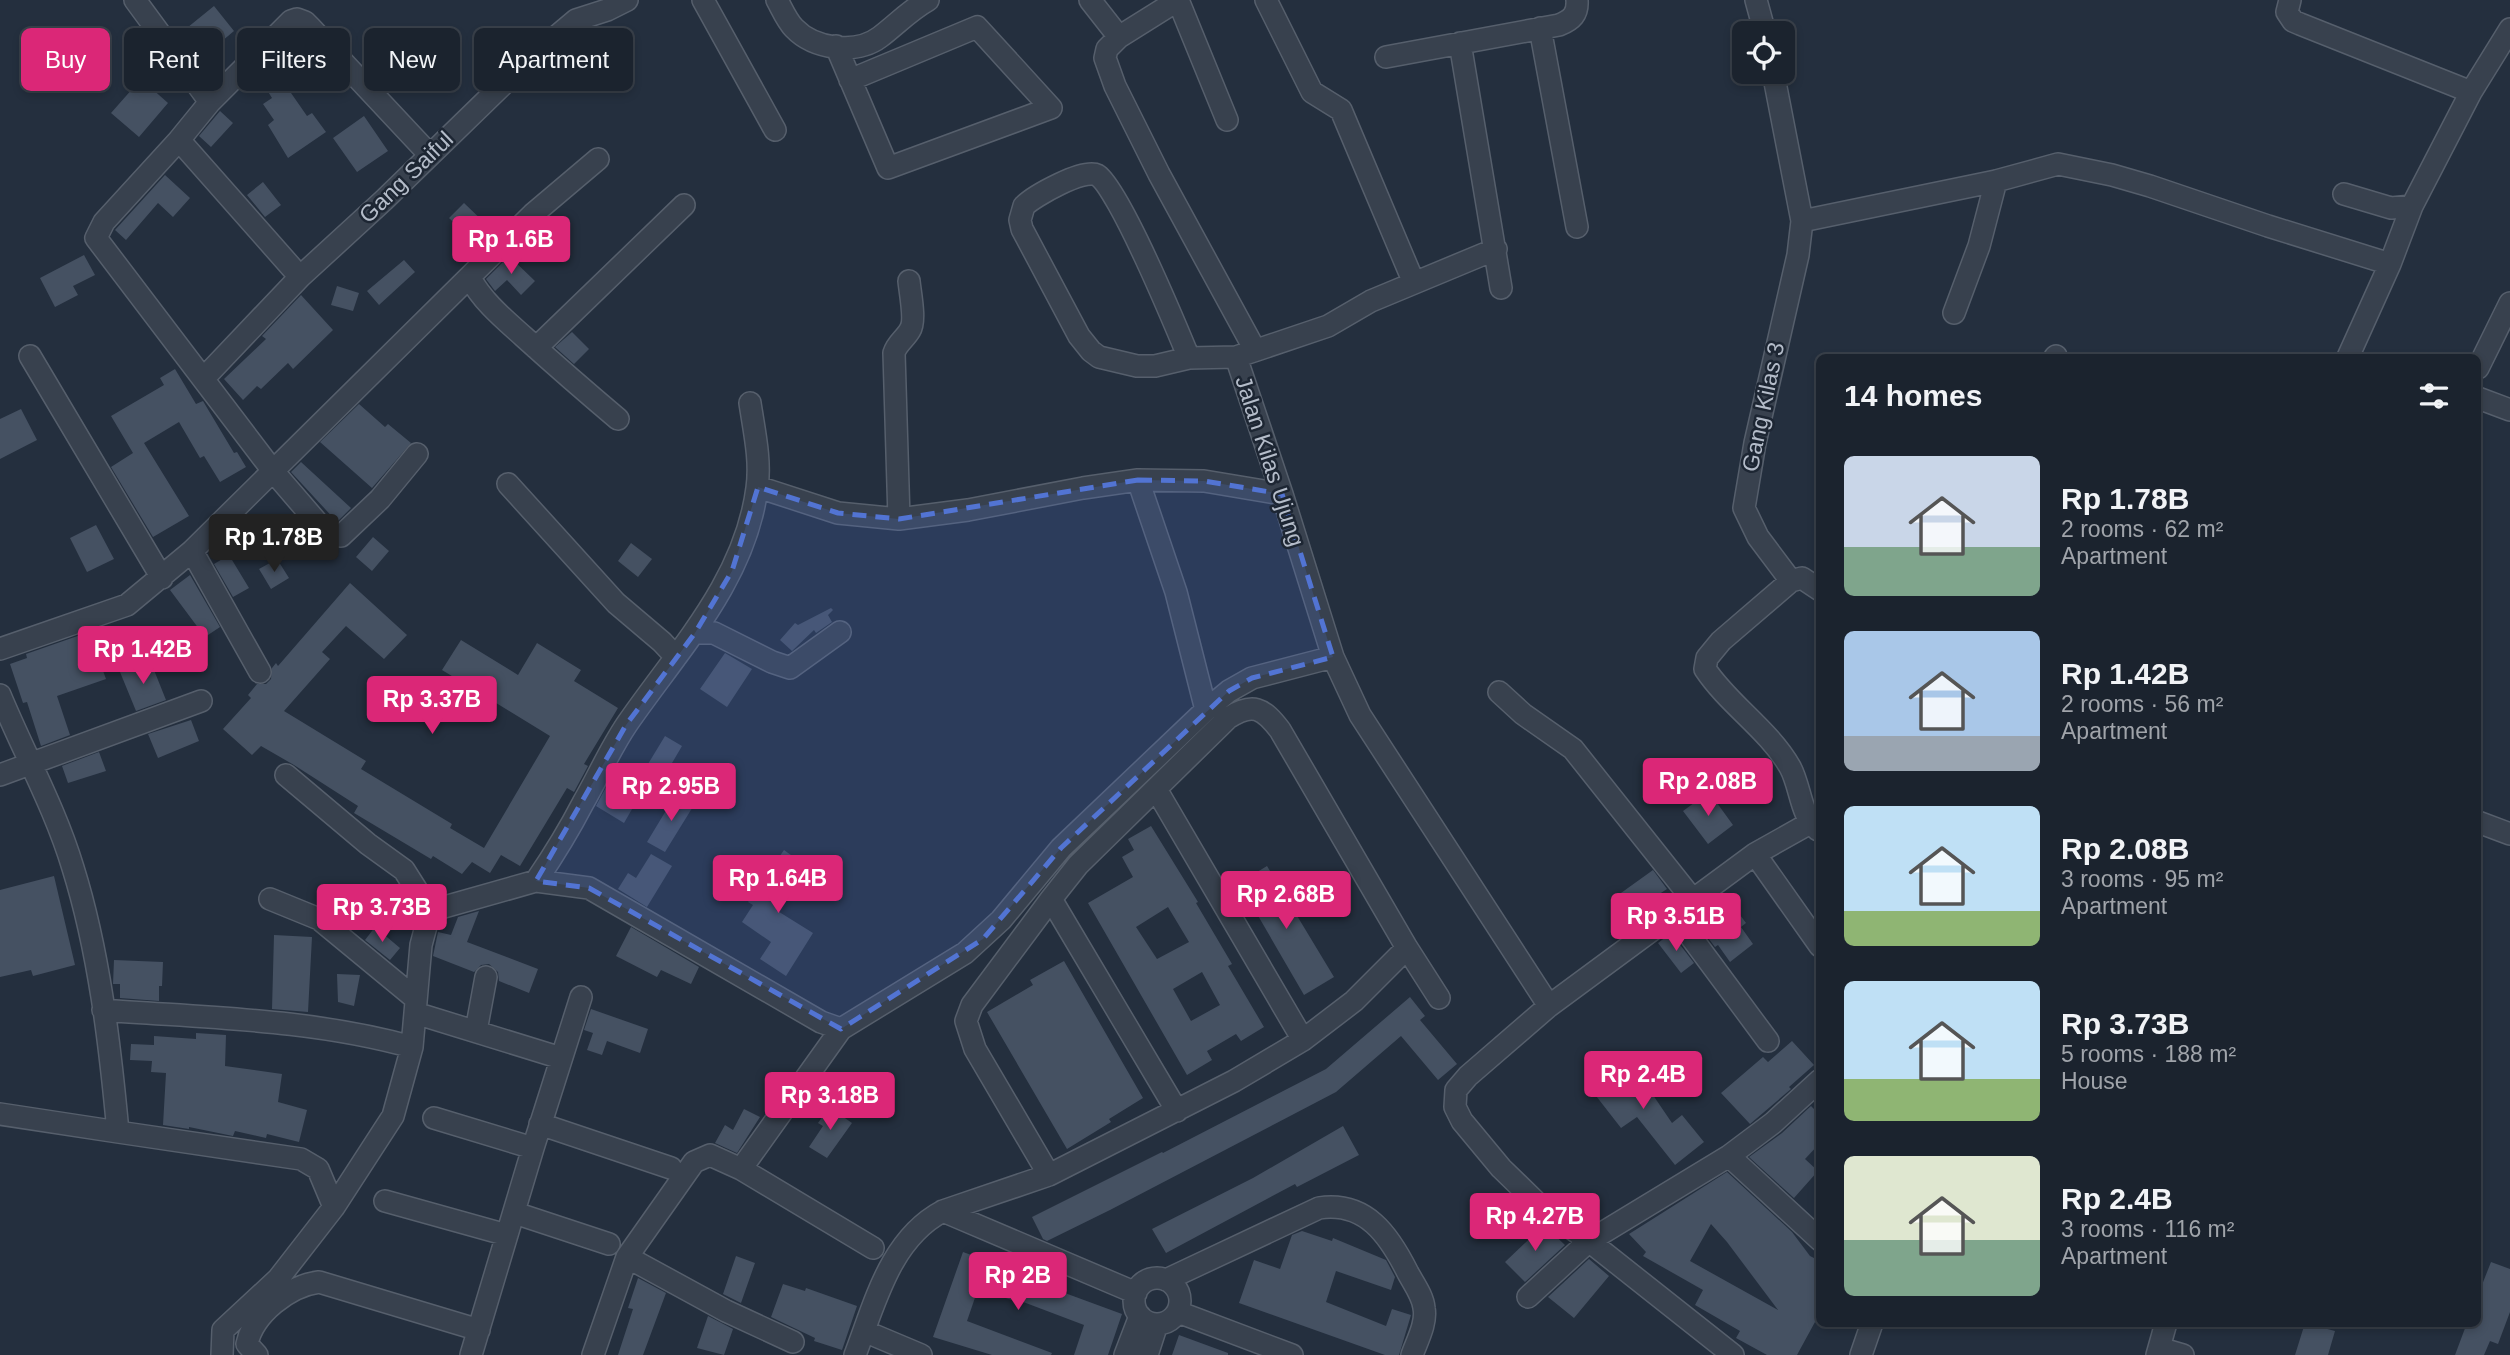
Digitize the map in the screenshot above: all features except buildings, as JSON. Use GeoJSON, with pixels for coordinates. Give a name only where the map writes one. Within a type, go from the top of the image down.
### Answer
{"type":"FeatureCollection","features":[{"type":"Feature","properties":{"kind":"street"},"geometry":{"type":"LineString","coordinates":[[135,0],[210,102]]}},
{"type":"Feature","properties":{"kind":"street","name":"Gang Saiful"},"geometry":{"type":"LineString","coordinates":[[204,378],[300,277],[555,37],[576,20],[605,5],[627,0]]}},
{"type":"Feature","properties":{"kind":"street"},"geometry":{"type":"LineString","coordinates":[[703,0],[775,130]]}},
{"type":"Feature","properties":{"kind":"street"},"geometry":{"type":"LineString","coordinates":[[777,0],[792,26],[806,39],[846,48],[863,46],[879,38],[912,9],[928,0]]}},
{"type":"Feature","properties":{"kind":"street"},"geometry":{"type":"LineString","coordinates":[[1090,0],[1119,37]]}},
{"type":"Feature","properties":{"kind":"street"},"geometry":{"type":"LineString","coordinates":[[1227,120],[1178,0],[1119,37],[1107,49],[1105,58],[1115,86],[1180,214],[1245,354],[1328,326],[1371,301],[1496,248]]}},
{"type":"Feature","properties":{"kind":"street"},"geometry":{"type":"LineString","coordinates":[[1266,0],[1312,92],[1340,110],[1414,283]]}},
{"type":"Feature","properties":{"kind":"street"},"geometry":{"type":"LineString","coordinates":[[1386,57],[1559,25],[1571,19],[1578,9],[1577,0]]}},
{"type":"Feature","properties":{"kind":"street"},"geometry":{"type":"LineString","coordinates":[[1756,0],[1762,21]]}},
{"type":"Feature","properties":{"kind":"street"},"geometry":{"type":"LineString","coordinates":[[2290,0],[2287,12],[2289,17],[2300,24],[2471,92]]}},
{"type":"Feature","properties":{"kind":"street"},"geometry":{"type":"LineString","coordinates":[[417,454],[380,499],[341,536],[334,537],[323,531],[273,471],[96,238],[104,222],[210,102],[297,19],[310,27],[429,154]]}},
{"type":"Feature","properties":{"kind":"street"},"geometry":{"type":"LineString","coordinates":[[836,46],[850,80],[888,168],[1051,108],[977,27],[850,80]]}},
{"type":"Feature","properties":{"kind":"street"},"geometry":{"type":"LineString","coordinates":[[1540,28],[1577,227]]}},
{"type":"Feature","properties":{"kind":"street"},"geometry":{"type":"LineString","coordinates":[[2351,354],[2412,206],[2471,92],[2510,29]]}},
{"type":"Feature","properties":{"kind":"street"},"geometry":{"type":"LineString","coordinates":[[1460,44],[1501,288]]}},
{"type":"Feature","properties":{"kind":"street","name":"Gang Kilas 3"},"geometry":{"type":"LineString","coordinates":[[1775,84],[1802,221],[1798,256],[1755,443],[1744,508],[1758,537],[1791,581]]}},
{"type":"Feature","properties":{"kind":"street"},"geometry":{"type":"LineString","coordinates":[[179,140],[300,277]]}},
{"type":"Feature","properties":{"kind":"street"},"geometry":{"type":"LineString","coordinates":[[0,649],[127,605],[162,578],[533,214],[598,159]]}},
{"type":"Feature","properties":{"kind":"street"},"geometry":{"type":"LineString","coordinates":[[1802,221],[1996,181],[2058,164],[2090,169],[2150,186],[2390,264]]}},
{"type":"Feature","properties":{"kind":"street","name":"Jalan Kilas Ujung"},"geometry":{"type":"LineString","coordinates":[[1189,358],[1123,211],[1102,179],[1093,173],[1086,173],[1029,202],[1021,212],[1021,229],[1079,336],[1091,351],[1107,359],[1137,366],[1155,366],[1189,358],[1245,354],[1282,494],[1332,657],[1360,715],[1549,1006]]}},
{"type":"Feature","properties":{"kind":"street"},"geometry":{"type":"LineString","coordinates":[[1954,313],[1979,246],[1996,181]]}},
{"type":"Feature","properties":{"kind":"street"},"geometry":{"type":"LineString","coordinates":[[2344,194],[2391,208],[2412,206]]}},
{"type":"Feature","properties":{"kind":"street"},"geometry":{"type":"LineString","coordinates":[[536,348],[684,205]]}},
{"type":"Feature","properties":{"kind":"street"},"geometry":{"type":"LineString","coordinates":[[470,278],[498,314],[618,419]]}},
{"type":"Feature","properties":{"kind":"street"},"geometry":{"type":"LineString","coordinates":[[899,519],[894,353],[913,322],[909,281]]}},
{"type":"Feature","properties":{"kind":"street"},"geometry":{"type":"LineString","coordinates":[[2481,363],[2510,303]]}},
{"type":"Feature","properties":{"kind":"street"},"geometry":{"type":"LineString","coordinates":[[30,356],[162,578]]}},
{"type":"Feature","properties":{"kind":"street"},"geometry":{"type":"LineString","coordinates":[[2481,399],[2510,410]]}},
{"type":"Feature","properties":{"kind":"street"},"geometry":{"type":"LineString","coordinates":[[536,881],[626,725],[695,633],[739,554],[758,487],[757,443],[750,403]]}},
{"type":"Feature","properties":{"kind":"street"},"geometry":{"type":"LineString","coordinates":[[1138,480],[1176,592],[1206,709]]}},
{"type":"Feature","properties":{"kind":"street"},"geometry":{"type":"LineString","coordinates":[[758,487],[838,513],[899,519],[968,510],[1138,480],[1204,481],[1282,494]]}},
{"type":"Feature","properties":{"kind":"street"},"geometry":{"type":"LineString","coordinates":[[508,484],[616,603],[676,657]]}},
{"type":"Feature","properties":{"kind":"street"},"geometry":{"type":"LineString","coordinates":[[192,551],[260,672]]}},
{"type":"Feature","properties":{"kind":"street"},"geometry":{"type":"LineString","coordinates":[[1733,1355],[1537,1203],[1501,1168],[1462,1121],[1454,1099],[1459,1084],[1549,1006],[1755,854],[1815,827],[1791,768],[1760,728],[1705,669],[1707,658],[1721,641],[1791,581],[1802,578],[1816,587]]}},
{"type":"Feature","properties":{"kind":"street"},"geometry":{"type":"LineString","coordinates":[[695,633],[714,633],[790,668],[840,632]]}},
{"type":"Feature","properties":{"kind":"street"},"geometry":{"type":"LineString","coordinates":[[741,1169],[841,1029],[965,953],[983,939],[1060,848],[1206,709],[1252,678],[1332,657]]}},
{"type":"Feature","properties":{"kind":"street"},"geometry":{"type":"LineString","coordinates":[[1499,692],[1523,714],[1573,749],[1693,900]]}},
{"type":"Feature","properties":{"kind":"street"},"geometry":{"type":"LineString","coordinates":[[0,695],[32,764],[73,868],[87,921],[103,1010],[118,1132]]}},
{"type":"Feature","properties":{"kind":"street"},"geometry":{"type":"LineString","coordinates":[[0,775],[201,701]]}},
{"type":"Feature","properties":{"kind":"street"},"geometry":{"type":"LineString","coordinates":[[1049,1175],[975,1049],[966,1021],[972,1005],[1078,865],[1228,718],[1249,707],[1262,712],[1280,730],[1439,998]]}},
{"type":"Feature","properties":{"kind":"street"},"geometry":{"type":"LineString","coordinates":[[222,1355],[223,1330],[278,1279],[334,1207],[393,1116],[420,1007],[421,945],[430,911],[404,870],[368,844],[286,775]]}},
{"type":"Feature","properties":{"kind":"street"},"geometry":{"type":"LineString","coordinates":[[1156,789],[1303,1040]]}},
{"type":"Feature","properties":{"kind":"street"},"geometry":{"type":"LineString","coordinates":[[2481,823],[2510,834]]}},
{"type":"Feature","properties":{"kind":"street"},"geometry":{"type":"LineString","coordinates":[[1755,854],[1816,940]]}},
{"type":"Feature","properties":{"kind":"street"},"geometry":{"type":"LineString","coordinates":[[430,911],[536,881],[589,888],[821,1022],[841,1029]]}},
{"type":"Feature","properties":{"kind":"street"},"geometry":{"type":"LineString","coordinates":[[270,899],[305,912],[328,925],[420,1007],[476,1031],[561,1058]]}},
{"type":"Feature","properties":{"kind":"street"},"geometry":{"type":"LineString","coordinates":[[1051,899],[1177,1111]]}},
{"type":"Feature","properties":{"kind":"street"},"geometry":{"type":"LineString","coordinates":[[1674,914],[1768,1041]]}},
{"type":"Feature","properties":{"kind":"street"},"geometry":{"type":"LineString","coordinates":[[855,1355],[875,1297],[910,1235],[930,1218],[943,1211],[1049,1175],[1234,1081],[1303,1040],[1354,1001],[1407,948]]}},
{"type":"Feature","properties":{"kind":"street"},"geometry":{"type":"LineString","coordinates":[[476,1031],[486,977]]}},
{"type":"Feature","properties":{"kind":"street"},"geometry":{"type":"LineString","coordinates":[[471,1355],[581,997]]}},
{"type":"Feature","properties":{"kind":"street"},"geometry":{"type":"LineString","coordinates":[[103,1010],[327,1028],[412,1047]]}},
{"type":"Feature","properties":{"kind":"street"},"geometry":{"type":"LineString","coordinates":[[1528,1297],[1589,1241],[1729,1156],[1773,1123],[1816,1084]]}},
{"type":"Feature","properties":{"kind":"street"},"geometry":{"type":"LineString","coordinates":[[0,1114],[166,1141],[302,1159],[318,1169],[334,1207]]}},
{"type":"Feature","properties":{"kind":"street"},"geometry":{"type":"LineString","coordinates":[[433,1118],[533,1148]]}},
{"type":"Feature","properties":{"kind":"street"},"geometry":{"type":"LineString","coordinates":[[540,1124],[671,1168]]}},
{"type":"Feature","properties":{"kind":"street"},"geometry":{"type":"LineString","coordinates":[[593,1355],[627,1256],[694,1163],[710,1155],[741,1169],[873,1248]]}},
{"type":"Feature","properties":{"kind":"street"},"geometry":{"type":"LineString","coordinates":[[1729,1156],[1816,1236]]}},
{"type":"Feature","properties":{"kind":"street"},"geometry":{"type":"LineString","coordinates":[[385,1201],[507,1236]]}},
{"type":"Feature","properties":{"kind":"street"},"geometry":{"type":"LineString","coordinates":[[1166,1280],[1319,1208],[1346,1208],[1360,1213],[1376,1224],[1403,1262],[1422,1300],[1425,1316],[1412,1355]]}},
{"type":"Feature","properties":{"kind":"street"},"geometry":{"type":"LineString","coordinates":[[943,1211],[1136,1293]]}},
{"type":"Feature","properties":{"kind":"street"},"geometry":{"type":"LineString","coordinates":[[515,1213],[608,1244]]}},
{"type":"Feature","properties":{"kind":"street"},"geometry":{"type":"LineString","coordinates":[[627,1256],[726,1311],[793,1342]]}},
{"type":"Feature","properties":{"kind":"street"},"geometry":{"type":"LineString","coordinates":[[1159,1278],[1166,1280],[1178,1290],[1178,1312],[1170,1321],[1149,1320],[1136,1309],[1136,1293],[1145,1282],[1159,1278]]}},
{"type":"Feature","properties":{"kind":"street"},"geometry":{"type":"LineString","coordinates":[[257,1355],[247,1344],[249,1332],[260,1317],[286,1295],[306,1283],[318,1282],[479,1330]]}},
{"type":"Feature","properties":{"kind":"street"},"geometry":{"type":"LineString","coordinates":[[1178,1312],[1292,1355]]}},
{"type":"Feature","properties":{"kind":"street"},"geometry":{"type":"LineString","coordinates":[[1125,1355],[1149,1320]]}},
{"type":"Feature","properties":{"kind":"street"},"geometry":{"type":"LineString","coordinates":[[1147,1355],[1149,1320]]}},
{"type":"Feature","properties":{"kind":"street"},"geometry":{"type":"LineString","coordinates":[[1861,1355],[1871,1327]]}},
{"type":"Feature","properties":{"kind":"street"},"geometry":{"type":"LineString","coordinates":[[2165,1327],[2158,1351],[2183,1355]]}},
{"type":"Feature","properties":{"kind":"street"},"geometry":{"type":"LineString","coordinates":[[864,1331],[921,1355]]}},
{"type":"Feature","properties":{"kind":"highlighted area"},"geometry":{"type":"Polygon","coordinates":[[[1138,480],[1204,481],[1282,494],[1333,657],[1252,678],[1229,691],[1061,848],[983,939],[841,1029],[589,888],[536,881],[626,725],[695,633],[732,571],[758,487],[838,513],[899,519],[1138,480]]]}}]}
